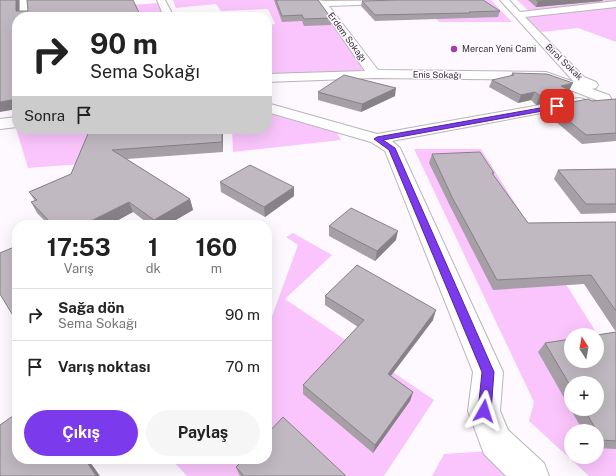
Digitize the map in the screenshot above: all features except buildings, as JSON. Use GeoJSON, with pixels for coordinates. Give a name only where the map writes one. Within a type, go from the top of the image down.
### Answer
{"type":"FeatureCollection","features":[{"type":"Feature","properties":{"kind":"street"},"geometry":{"type":"LineString","coordinates":[[24,0],[25,12]]}},
{"type":"Feature","properties":{"kind":"street"},"geometry":{"type":"LineString","coordinates":[[161,0],[167,12]]}},
{"type":"Feature","properties":{"kind":"street"},"geometry":{"type":"LineString","coordinates":[[321,2],[419,0]]}},
{"type":"Feature","properties":{"kind":"street","name":"Birol Sokak"},"geometry":{"type":"LineString","coordinates":[[504,0],[517,16],[579,80],[612,96]]}},
{"type":"Feature","properties":{"kind":"street","name":"Erdem Sokağı"},"geometry":{"type":"LineString","coordinates":[[321,2],[374,74]]}},
{"type":"Feature","properties":{"kind":"street"},"geometry":{"type":"LineString","coordinates":[[517,16],[616,4]]}},
{"type":"Feature","properties":{"kind":"street","name":"Enis Sokağı"},"geometry":{"type":"LineString","coordinates":[[272,78],[374,74],[546,76],[612,96]]}},
{"type":"Feature","properties":{"kind":"street"},"geometry":{"type":"LineString","coordinates":[[377,139],[612,96]]}},
{"type":"Feature","properties":{"kind":"street"},"geometry":{"type":"LineString","coordinates":[[272,108],[377,139],[392,148],[488,372],[484,411],[496,442],[531,476]]}},
{"type":"Feature","properties":{"kind":"street"},"geometry":{"type":"LineString","coordinates":[[0,124],[12,123]]}},
{"type":"Feature","properties":{"kind":"shaded area"},"geometry":{"type":"Polygon","coordinates":[[[173,0],[312,0],[328,15],[364,69],[354,73],[272,76],[272,24],[275,24],[272,18],[272,12],[269,12],[268,9],[221,11],[216,4],[176,8],[173,0]]]}},
{"type":"Feature","properties":{"kind":"shaded area"},"geometry":{"type":"Polygon","coordinates":[[[491,0],[512,22],[439,22],[418,1],[491,0]]]}},
{"type":"Feature","properties":{"kind":"shaded area"},"geometry":{"type":"Polygon","coordinates":[[[517,0],[613,0],[616,2],[531,13],[517,0]]]}},
{"type":"Feature","properties":{"kind":"shaded area"},"geometry":{"type":"Polygon","coordinates":[[[157,3],[162,12],[70,12],[106,7],[157,3]]]}},
{"type":"Feature","properties":{"kind":"shaded area"},"geometry":{"type":"Polygon","coordinates":[[[616,6],[616,42],[578,28],[542,32],[526,17],[616,6]]]}},
{"type":"Feature","properties":{"kind":"shaded area"},"geometry":{"type":"Polygon","coordinates":[[[272,114],[337,133],[341,140],[233,152],[232,134],[272,134],[272,114]]]}},
{"type":"Feature","properties":{"kind":"shaded area"},"geometry":{"type":"Polygon","coordinates":[[[18,134],[95,134],[81,164],[28,168],[18,134]]]}},
{"type":"Feature","properties":{"kind":"shaded area"},"geometry":{"type":"Polygon","coordinates":[[[414,149],[481,149],[593,328],[564,328],[564,368],[604,368],[604,345],[616,364],[616,476],[589,476],[576,464],[604,464],[604,424],[564,424],[564,453],[529,421],[534,402],[414,149]]]}},
{"type":"Feature","properties":{"kind":"shaded area"},"geometry":{"type":"Polygon","coordinates":[[[293,233],[332,255],[285,299],[434,400],[384,476],[187,476],[176,464],[272,464],[272,316],[298,245],[286,237],[293,233]]]}},
{"type":"Feature","properties":{"kind":"shaded area"},"geometry":{"type":"Polygon","coordinates":[[[489,451],[513,476],[432,476],[444,454],[489,451]]]}},
{"type":"Feature","properties":{"kind":"place","name":"Mercan Yeni Cami"},"geometry":{"type":"Point","coordinates":[454,49]}},
{"type":"Feature","properties":{"kind":"route"},"geometry":{"type":"LineString","coordinates":[[484,411],[488,372],[392,148],[377,139],[557,106]]}}]}
